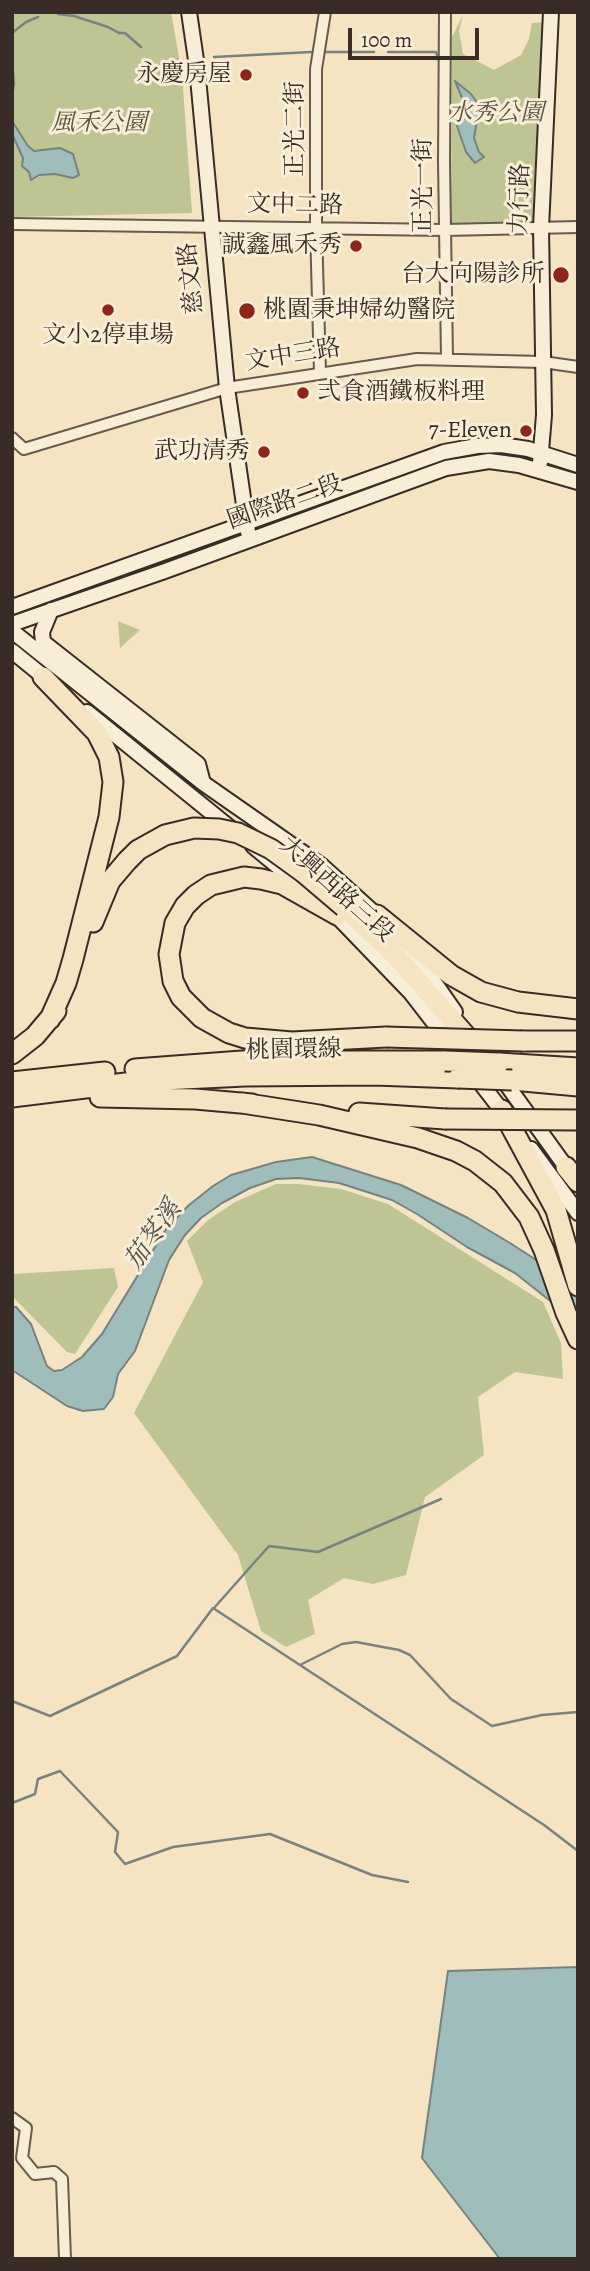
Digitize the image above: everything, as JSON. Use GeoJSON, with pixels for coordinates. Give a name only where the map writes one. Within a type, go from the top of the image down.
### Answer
{"type":"FeatureCollection","features":[{"type":"Feature","properties":{"kind":"highway"},"geometry":{"type":"LineString","coordinates":[[43,677],[97,733],[109,757],[113,782],[108,817],[73,959],[50,1019]]}},
{"type":"Feature","properties":{"kind":"highway"},"geometry":{"type":"LineString","coordinates":[[12,1054],[35,1036],[50,1019],[69,989],[105,890],[127,861],[138,850],[165,835],[194,828],[238,833],[271,849],[304,873],[341,911],[396,956],[503,1073]]}},
{"type":"Feature","properties":{"kind":"highway"},"geometry":{"type":"LineString","coordinates":[[341,911],[282,884],[261,879],[244,877],[211,885],[195,895],[175,923],[169,954],[173,981],[181,997],[202,1018],[229,1033],[245,1038],[292,1042],[386,1037],[578,1041]]}},
{"type":"Feature","properties":{"kind":"highway"},"geometry":{"type":"LineString","coordinates":[[377,915],[451,975],[481,992],[518,1002],[578,1009]]}},
{"type":"Feature","properties":{"kind":"highway","name":"桃園環線"},"geometry":{"type":"LineString","coordinates":[[12,1082],[141,1068],[242,1061],[445,1061],[578,1086]]}},
{"type":"Feature","properties":{"kind":"highway","name":"桃園環線"},"geometry":{"type":"LineString","coordinates":[[12,1099],[142,1082],[245,1076],[374,1075],[458,1078],[578,1069]]}},
{"type":"Feature","properties":{"kind":"highway"},"geometry":{"type":"LineString","coordinates":[[12,1099],[108,1097],[242,1103],[445,1119],[578,1121]]}},
{"type":"Feature","properties":{"kind":"highway"},"geometry":{"type":"LineString","coordinates":[[242,1103],[319,1115],[439,1144],[475,1161],[514,1196],[536,1231],[578,1339]]}},
{"type":"Feature","properties":{"kind":"highway"},"geometry":{"type":"LineString","coordinates":[[502,1110],[556,1210],[578,1286]]}},
{"type":"Feature","properties":{"kind":"street","name":"慈文路"},"geometry":{"type":"LineString","coordinates":[[189,12],[197,67],[227,388],[249,539]]}},
{"type":"Feature","properties":{"kind":"street","name":"正光二街"},"geometry":{"type":"LineString","coordinates":[[320,373],[316,69],[325,12]]}},
{"type":"Feature","properties":{"kind":"street","name":"正光一街"},"geometry":{"type":"LineString","coordinates":[[445,12],[447,359]]}},
{"type":"Feature","properties":{"kind":"street","name":"力行路"},"geometry":{"type":"LineString","coordinates":[[539,471],[542,454],[543,362],[541,228],[551,12]]}},
{"type":"Feature","properties":{"kind":"street","name":"文中二路"},"geometry":{"type":"LineString","coordinates":[[12,224],[445,230],[578,228]]}},
{"type":"Feature","properties":{"kind":"street","name":"文中三路"},"geometry":{"type":"LineString","coordinates":[[12,438],[24,449],[227,388],[417,359],[543,362],[578,367]]}},
{"type":"Feature","properties":{"kind":"street","name":"國際路二段"},"geometry":{"type":"LineString","coordinates":[[12,607],[444,452],[501,445],[578,465]]}},
{"type":"Feature","properties":{"kind":"street","name":"國際路二段"},"geometry":{"type":"LineString","coordinates":[[12,624],[446,468],[489,461],[519,465],[578,482]]}},
{"type":"Feature","properties":{"kind":"street"},"geometry":{"type":"LineString","coordinates":[[51,610],[42,632],[43,642],[198,764],[203,783]]}},
{"type":"Feature","properties":{"kind":"street","name":"大興西路三段"},"geometry":{"type":"LineString","coordinates":[[12,631],[203,783],[322,866],[377,915],[432,979],[503,1073],[574,1178]]}},
{"type":"Feature","properties":{"kind":"street","name":"大興西路三段"},"geometry":{"type":"LineString","coordinates":[[12,652],[341,911],[411,993],[578,1213]]}},
{"type":"Feature","properties":{"kind":"street"},"geometry":{"type":"LineString","coordinates":[[12,2118],[26,2128],[22,2158],[35,2174],[54,2172],[62,2179],[65,2259]]}},
{"type":"Feature","properties":{"kind":"green space","name":"風禾公園"},"geometry":{"type":"Polygon","coordinates":[[[12,12],[171,12],[182,74],[192,213],[12,217],[12,12]]]}},
{"type":"Feature","properties":{"kind":"green space","name":"水秀公園"},"geometry":{"type":"Polygon","coordinates":[[[463,15],[459,31],[463,54],[494,70],[521,55],[529,39],[532,23],[543,22],[535,223],[451,223],[452,37],[463,15]]]}},
{"type":"Feature","properties":{"kind":"green space"},"geometry":{"type":"Polygon","coordinates":[[[118,621],[140,630],[120,648],[118,621]]]}},
{"type":"Feature","properties":{"kind":"green space"},"geometry":{"type":"Polygon","coordinates":[[[276,1184],[341,1189],[388,1204],[543,1302],[561,1343],[563,1379],[515,1372],[478,1397],[484,1455],[425,1497],[406,1575],[373,1584],[344,1578],[308,1600],[315,1634],[286,1647],[261,1631],[238,1555],[134,1413],[203,1282],[187,1241],[208,1220],[235,1202],[276,1184]]]}},
{"type":"Feature","properties":{"kind":"green space"},"geometry":{"type":"Polygon","coordinates":[[[114,1268],[118,1287],[75,1354],[67,1352],[12,1296],[12,1274],[114,1268]]]}},
{"type":"Feature","properties":{"kind":"water"},"geometry":{"type":"Polygon","coordinates":[[[455,81],[476,101],[478,115],[474,138],[484,157],[475,163],[466,152],[456,123],[463,100],[455,81]]]}},
{"type":"Feature","properties":{"kind":"water"},"geometry":{"type":"Polygon","coordinates":[[[12,121],[34,151],[60,148],[73,154],[79,175],[73,178],[55,174],[39,175],[31,180],[29,172],[22,166],[23,158],[12,134],[12,121]]]}},
{"type":"Feature","properties":{"kind":"water"},"geometry":{"type":"Polygon","coordinates":[[[312,1157],[401,1185],[468,1218],[510,1243],[578,1287],[578,1316],[549,1300],[515,1273],[467,1247],[392,1200],[339,1183],[299,1178],[276,1179],[250,1188],[222,1203],[201,1218],[185,1235],[169,1260],[135,1351],[118,1374],[113,1397],[104,1409],[83,1411],[67,1406],[12,1370],[12,1307],[16,1307],[31,1324],[47,1366],[54,1371],[62,1370],[82,1357],[102,1334],[166,1229],[189,1205],[231,1175],[276,1162],[312,1157]]]}},
{"type":"Feature","properties":{"kind":"water"},"geometry":{"type":"Polygon","coordinates":[[[578,1967],[578,2259],[500,2259],[422,2158],[448,1971],[578,1967]]]}},
{"type":"Feature","properties":{"kind":"waterway"},"geometry":{"type":"LineString","coordinates":[[58,14],[74,16],[125,33],[141,47]]}},
{"type":"Feature","properties":{"kind":"waterway"},"geometry":{"type":"LineString","coordinates":[[12,33],[38,17]]}},
{"type":"Feature","properties":{"kind":"waterway"},"geometry":{"type":"LineString","coordinates":[[214,57],[311,52]]}},
{"type":"Feature","properties":{"kind":"waterway"},"geometry":{"type":"LineString","coordinates":[[325,52],[374,52]]}},
{"type":"Feature","properties":{"kind":"waterway"},"geometry":{"type":"LineString","coordinates":[[388,52],[436,52],[440,64]]}},
{"type":"Feature","properties":{"kind":"waterway"},"geometry":{"type":"LineString","coordinates":[[12,60],[12,95]]}},
{"type":"Feature","properties":{"kind":"waterway"},"geometry":{"type":"LineString","coordinates":[[214,1608],[269,1546],[318,1552],[441,1499]]}},
{"type":"Feature","properties":{"kind":"waterway"},"geometry":{"type":"LineString","coordinates":[[12,1701],[50,1716],[177,1656],[213,1608],[544,1825],[578,1851]]}},
{"type":"Feature","properties":{"kind":"waterway"},"geometry":{"type":"LineString","coordinates":[[300,1665],[342,1644],[356,1642],[399,1650],[410,1655],[451,1699],[492,1726],[542,1715],[578,1712]]}},
{"type":"Feature","properties":{"kind":"waterway"},"geometry":{"type":"LineString","coordinates":[[12,1803],[35,1794],[38,1779],[60,1771],[118,1832],[115,1852],[125,1864],[173,1847],[270,1834],[372,1875],[408,1882]]}},
{"type":"Feature","properties":{"kind":"place","name":"永慶房屋"},"geometry":{"type":"Point","coordinates":[246,75]}},
{"type":"Feature","properties":{"kind":"place","name":"誠鑫風禾秀"},"geometry":{"type":"Point","coordinates":[356,246]}},
{"type":"Feature","properties":{"kind":"place","name":"台大向陽診所"},"geometry":{"type":"Point","coordinates":[561,275]}},
{"type":"Feature","properties":{"kind":"place","name":"文小2停車場"},"geometry":{"type":"Point","coordinates":[108,310]}},
{"type":"Feature","properties":{"kind":"place","name":"桃園秉坤婦幼醫院"},"geometry":{"type":"Point","coordinates":[247,311]}},
{"type":"Feature","properties":{"kind":"place","name":"弍食酒鐵板料理"},"geometry":{"type":"Point","coordinates":[303,393]}},
{"type":"Feature","properties":{"kind":"place","name":"7-Eleven"},"geometry":{"type":"Point","coordinates":[526,431]}},
{"type":"Feature","properties":{"kind":"place","name":"武功清秀"},"geometry":{"type":"Point","coordinates":[264,452]}},
{"type":"Feature","properties":{"kind":"water label","name":"茄苳溪"},"geometry":{"type":"Point","coordinates":[154,1236]}}]}
